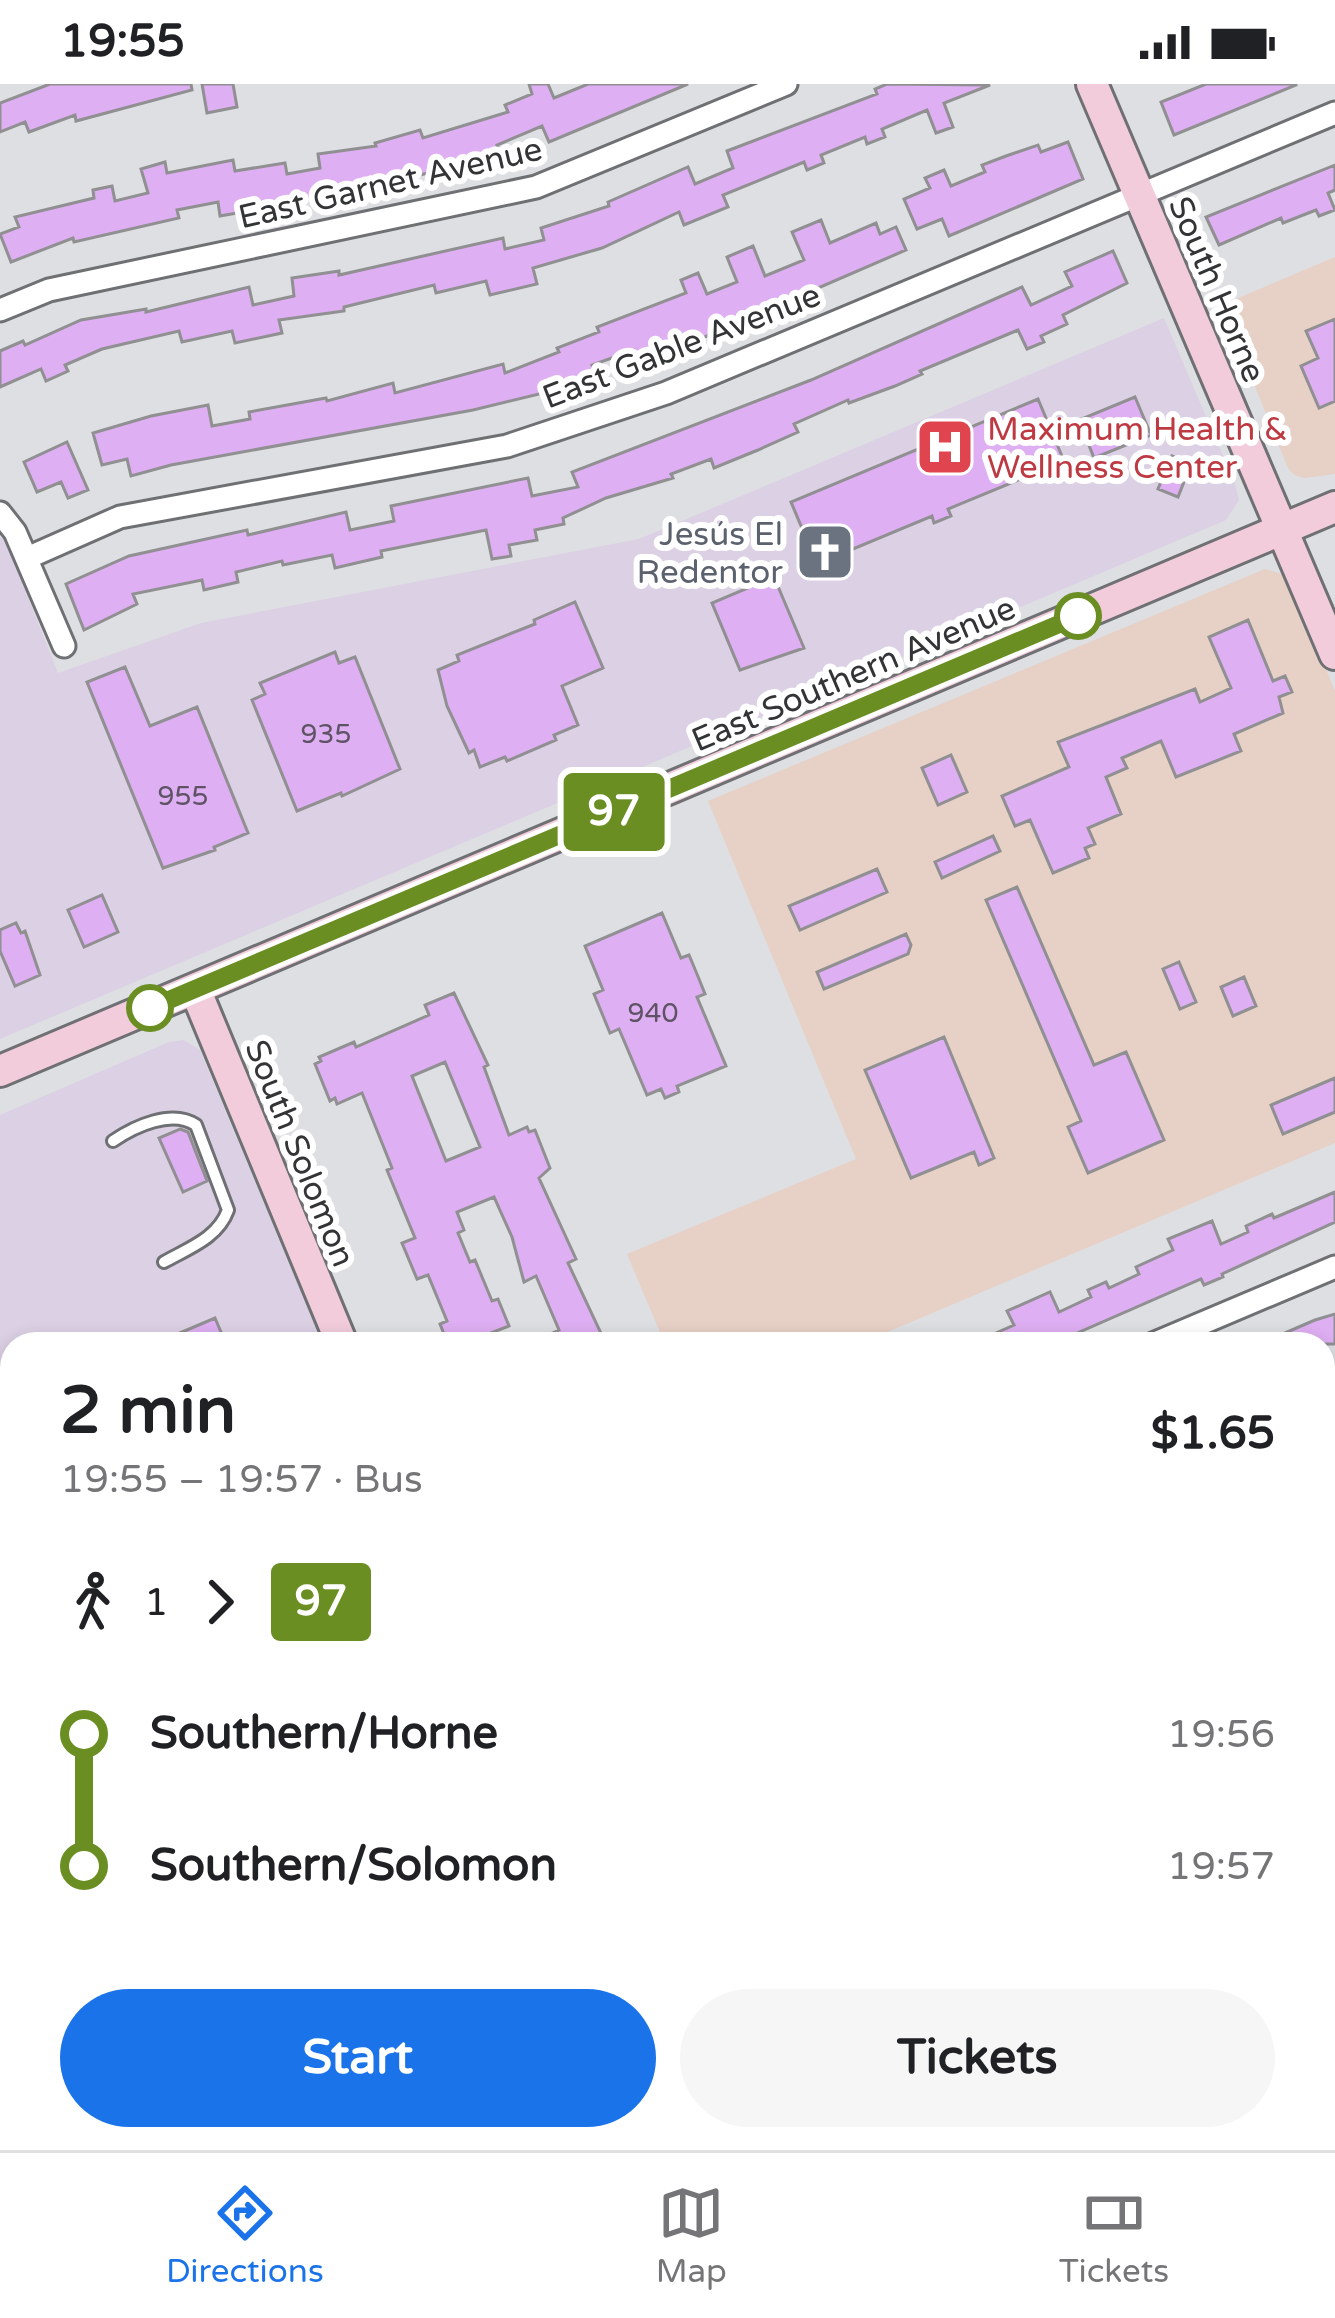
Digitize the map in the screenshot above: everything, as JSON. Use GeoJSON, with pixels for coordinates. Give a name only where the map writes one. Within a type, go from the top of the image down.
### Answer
{"type":"FeatureCollection","features":[{"type":"Feature","properties":{"kind":"main road","name":"South Horne"},"geometry":{"type":"LineString","coordinates":[[1092,84],[1335,654]]}},
{"type":"Feature","properties":{"kind":"main road","name":"East Southern Avenue"},"geometry":{"type":"LineString","coordinates":[[0,1071],[1335,507]]}},
{"type":"Feature","properties":{"kind":"main road","name":"South Solomon"},"geometry":{"type":"LineString","coordinates":[[195,988],[337,1332]]}},
{"type":"Feature","properties":{"kind":"street","name":"East Garnet Avenue"},"geometry":{"type":"LineString","coordinates":[[0,310],[49,290],[536,187],[786,84]]}},
{"type":"Feature","properties":{"kind":"street","name":"East Gable Avenue"},"geometry":{"type":"LineString","coordinates":[[27,559],[120,517],[507,446],[666,393],[1335,113]]}},
{"type":"Feature","properties":{"kind":"street"},"geometry":{"type":"LineString","coordinates":[[0,513],[15,532],[64,646]]}},
{"type":"Feature","properties":{"kind":"street"},"geometry":{"type":"LineString","coordinates":[[1181,1332],[1335,1267]]}},
{"type":"Feature","properties":{"kind":"lane"},"geometry":{"type":"LineString","coordinates":[[113,1142],[127,1131],[173,1117],[196,1126],[228,1210],[210,1236],[164,1262]]}},
{"type":"Feature","properties":{"kind":"shaded area"},"geometry":{"type":"Polygon","coordinates":[[[1335,257],[1335,474],[1304,478],[1288,468],[1222,305],[1335,257]]]}},
{"type":"Feature","properties":{"kind":"shaded area"},"geometry":{"type":"Polygon","coordinates":[[[1164,318],[1235,484],[1239,500],[1226,520],[0,1039],[0,538],[4,537],[58,673],[201,623],[639,539],[1164,318]]]}},
{"type":"Feature","properties":{"kind":"shaded area"},"geometry":{"type":"Polygon","coordinates":[[[1265,569],[1282,574],[1291,585],[1335,691],[1335,1143],[887,1332],[660,1332],[627,1254],[856,1159],[708,801],[1265,569]]]}},
{"type":"Feature","properties":{"kind":"shaded area"},"geometry":{"type":"Polygon","coordinates":[[[184,1040],[200,1050],[318,1332],[0,1332],[0,1115],[169,1042],[184,1040]]]}},
{"type":"Feature","properties":{"kind":"building"},"geometry":{"type":"Polygon","coordinates":[[[50,84],[191,84],[192,90],[76,121],[75,115],[29,132],[25,122],[0,132],[0,103],[50,84]]]}},
{"type":"Feature","properties":{"kind":"building"},"geometry":{"type":"Polygon","coordinates":[[[202,84],[233,84],[237,107],[207,113],[202,84]]]}},
{"type":"Feature","properties":{"kind":"building"},"geometry":{"type":"Polygon","coordinates":[[[529,84],[548,84],[554,98],[588,84],[688,84],[549,142],[542,126],[497,145],[500,153],[377,187],[243,208],[243,212],[220,216],[218,202],[177,210],[179,218],[74,242],[73,238],[11,262],[0,234],[19,227],[15,217],[94,198],[93,190],[112,186],[115,201],[148,193],[141,169],[165,162],[167,173],[233,160],[235,171],[285,163],[287,174],[320,168],[318,154],[376,146],[420,130],[423,138],[508,112],[505,105],[532,94],[529,84]]]}},
{"type":"Feature","properties":{"kind":"building"},"geometry":{"type":"Polygon","coordinates":[[[887,84],[990,85],[944,103],[953,127],[936,133],[927,110],[882,129],[885,137],[867,144],[865,137],[821,155],[824,163],[807,170],[804,162],[723,195],[728,207],[684,225],[679,212],[602,248],[533,268],[537,284],[490,295],[486,281],[436,293],[434,285],[344,307],[344,311],[279,320],[282,333],[235,343],[232,331],[182,342],[179,331],[102,349],[65,365],[68,371],[46,381],[41,369],[0,387],[0,351],[81,320],[146,312],[249,287],[253,305],[294,296],[292,278],[339,271],[339,275],[503,238],[505,249],[544,240],[541,228],[609,206],[608,202],[688,167],[695,184],[733,168],[727,151],[877,94],[875,89],[887,84]]]}},
{"type":"Feature","properties":{"kind":"building"},"geometry":{"type":"Polygon","coordinates":[[[1206,84],[1296,85],[1174,135],[1161,102],[1206,84]]]}},
{"type":"Feature","properties":{"kind":"building"},"geometry":{"type":"Polygon","coordinates":[[[1068,142],[1083,179],[949,236],[942,219],[917,229],[904,199],[930,188],[925,178],[944,170],[951,186],[985,172],[982,165],[1038,145],[1041,152],[1068,142]]]}},
{"type":"Feature","properties":{"kind":"building"},"geometry":{"type":"Polygon","coordinates":[[[1335,165],[1335,190],[1328,193],[1335,210],[1319,216],[1316,210],[1283,223],[1281,218],[1219,245],[1206,217],[1335,165]]]}},
{"type":"Feature","properties":{"kind":"building"},"geometry":{"type":"Polygon","coordinates":[[[821,220],[830,243],[876,223],[880,234],[896,227],[906,250],[640,365],[634,350],[592,365],[597,376],[544,397],[543,393],[131,476],[127,459],[102,465],[93,433],[151,416],[208,405],[212,426],[250,419],[249,412],[327,401],[393,383],[395,393],[503,364],[505,373],[599,332],[597,327],[686,293],[681,280],[698,273],[707,294],[737,282],[727,257],[753,246],[765,276],[804,260],[792,232],[821,220]]]}},
{"type":"Feature","properties":{"kind":"building"},"geometry":{"type":"Polygon","coordinates":[[[1113,251],[1127,283],[1063,315],[1067,324],[1041,336],[1044,342],[1027,349],[1018,330],[895,386],[794,424],[798,432],[714,468],[711,459],[671,474],[673,478],[606,498],[563,518],[564,524],[535,530],[537,540],[509,545],[511,556],[492,559],[486,530],[381,551],[382,557],[335,568],[332,555],[283,565],[282,561],[236,572],[238,582],[204,590],[202,580],[133,594],[137,604],[84,630],[66,584],[129,556],[247,530],[248,535],[346,512],[350,530],[394,521],[391,506],[528,478],[532,496],[578,487],[572,472],[811,380],[1022,287],[1031,305],[1072,286],[1065,272],[1113,251]]]}},
{"type":"Feature","properties":{"kind":"building"},"geometry":{"type":"Polygon","coordinates":[[[1335,319],[1335,401],[1319,408],[1301,366],[1318,358],[1306,331],[1335,319]]]}},
{"type":"Feature","properties":{"kind":"building"},"geometry":{"type":"Polygon","coordinates":[[[1135,397],[1151,435],[1094,458],[1079,420],[1135,397]]]}},
{"type":"Feature","properties":{"kind":"building"},"geometry":{"type":"Polygon","coordinates":[[[1038,399],[1064,461],[948,509],[951,516],[934,523],[932,516],[817,564],[791,502],[1038,399]]]}},
{"type":"Feature","properties":{"kind":"building"},"geometry":{"type":"Polygon","coordinates":[[[67,442],[88,490],[68,498],[61,482],[37,492],[24,462],[67,442]]]}},
{"type":"Feature","properties":{"kind":"building"},"geometry":{"type":"Polygon","coordinates":[[[1172,456],[1191,464],[1178,497],[1158,489],[1172,456]]]}},
{"type":"Feature","properties":{"kind":"building"},"geometry":{"type":"Polygon","coordinates":[[[774,577],[804,648],[740,670],[712,603],[774,577]]]}},
{"type":"Feature","properties":{"kind":"building"},"geometry":{"type":"Polygon","coordinates":[[[575,602],[603,668],[562,686],[578,725],[507,761],[505,757],[480,767],[447,706],[438,670],[459,661],[457,655],[535,624],[534,620],[575,602]]]}},
{"type":"Feature","properties":{"kind":"building"},"geometry":{"type":"Polygon","coordinates":[[[1248,620],[1273,681],[1285,676],[1292,692],[1279,697],[1283,713],[1234,734],[1241,751],[1176,777],[1161,741],[1122,758],[1127,768],[1106,777],[1121,814],[1088,828],[1095,844],[1085,848],[1089,858],[1053,873],[1030,820],[1015,826],[1002,796],[1069,767],[1058,742],[1195,689],[1200,702],[1231,688],[1209,637],[1248,620]]]}},
{"type":"Feature","properties":{"kind":"building"},"geometry":{"type":"Polygon","coordinates":[[[335,652],[339,663],[355,657],[400,769],[297,811],[252,700],[265,694],[260,683],[335,652]]]}},
{"type":"Feature","properties":{"kind":"building"},"geometry":{"type":"Polygon","coordinates":[[[125,667],[150,726],[197,707],[248,833],[163,868],[87,682],[125,667]]]}},
{"type":"Feature","properties":{"kind":"building"},"geometry":{"type":"Polygon","coordinates":[[[951,755],[967,792],[938,805],[922,768],[951,755]]]}},
{"type":"Feature","properties":{"kind":"building"},"geometry":{"type":"Polygon","coordinates":[[[993,836],[1000,851],[942,878],[935,862],[993,836]]]}},
{"type":"Feature","properties":{"kind":"building"},"geometry":{"type":"Polygon","coordinates":[[[877,869],[887,892],[800,930],[789,906],[877,869]]]}},
{"type":"Feature","properties":{"kind":"building"},"geometry":{"type":"Polygon","coordinates":[[[1017,887],[1094,1065],[1126,1052],[1164,1140],[1088,1173],[1068,1127],[1081,1121],[986,900],[1017,887]]]}},
{"type":"Feature","properties":{"kind":"building"},"geometry":{"type":"Polygon","coordinates":[[[102,895],[118,932],[84,947],[68,910],[102,895]]]}},
{"type":"Feature","properties":{"kind":"building"},"geometry":{"type":"Polygon","coordinates":[[[662,913],[681,958],[689,955],[697,974],[705,994],[697,997],[726,1066],[677,1086],[679,1092],[665,1098],[661,1089],[647,1095],[619,1029],[610,1033],[594,994],[603,990],[585,946],[662,913]]]}},
{"type":"Feature","properties":{"kind":"building"},"geometry":{"type":"Polygon","coordinates":[[[16,923],[21,933],[25,931],[40,975],[15,986],[0,951],[0,930],[16,923]]]}},
{"type":"Feature","properties":{"kind":"building"},"geometry":{"type":"Polygon","coordinates":[[[906,934],[911,945],[908,954],[824,989],[817,972],[906,934]]]}},
{"type":"Feature","properties":{"kind":"building"},"geometry":{"type":"Polygon","coordinates":[[[1179,962],[1196,1002],[1180,1009],[1163,969],[1179,962]]]}},
{"type":"Feature","properties":{"kind":"building"},"geometry":{"type":"Polygon","coordinates":[[[1244,977],[1256,1006],[1233,1016],[1221,987],[1244,977]]]}},
{"type":"Feature","properties":{"kind":"building"},"geometry":{"type":"Polygon","coordinates":[[[454,993],[488,1065],[484,1067],[509,1135],[527,1127],[529,1132],[535,1130],[550,1168],[539,1178],[576,1259],[568,1263],[600,1332],[555,1332],[559,1330],[536,1276],[524,1282],[512,1237],[494,1197],[457,1212],[464,1230],[458,1233],[509,1326],[494,1332],[443,1332],[440,1324],[447,1321],[428,1275],[417,1279],[402,1243],[415,1238],[362,1093],[337,1104],[335,1098],[330,1101],[315,1064],[321,1061],[319,1057],[354,1042],[356,1047],[429,1015],[425,1005],[454,993]],[[445,1062],[412,1076],[446,1161],[480,1147],[445,1062]]]}},
{"type":"Feature","properties":{"kind":"building"},"geometry":{"type":"Polygon","coordinates":[[[944,1037],[994,1158],[979,1165],[974,1152],[911,1178],[865,1070],[944,1037]]]}},
{"type":"Feature","properties":{"kind":"building"},"geometry":{"type":"Polygon","coordinates":[[[1335,1078],[1335,1112],[1283,1134],[1271,1105],[1335,1078]]]}},
{"type":"Feature","properties":{"kind":"building"},"geometry":{"type":"Polygon","coordinates":[[[180,1129],[188,1132],[207,1181],[183,1192],[159,1138],[180,1129]]]}},
{"type":"Feature","properties":{"kind":"building"},"geometry":{"type":"Polygon","coordinates":[[[1335,1192],[1335,1222],[1204,1285],[1201,1279],[1080,1332],[998,1332],[1014,1325],[1007,1311],[1050,1292],[1059,1312],[1091,1297],[1088,1290],[1106,1282],[1109,1288],[1139,1274],[1136,1267],[1173,1250],[1168,1239],[1212,1221],[1221,1244],[1248,1232],[1246,1226],[1272,1214],[1274,1218],[1335,1192]]]}},
{"type":"Feature","properties":{"kind":"building"},"geometry":{"type":"Polygon","coordinates":[[[1335,1314],[1335,1332],[1287,1332],[1335,1314]]]}},
{"type":"Feature","properties":{"kind":"building"},"geometry":{"type":"Polygon","coordinates":[[[215,1318],[221,1332],[182,1332],[215,1318]]]}},
{"type":"Feature","properties":{"kind":"bus line","name":"97"},"geometry":{"type":"LineString","coordinates":[[150,1008],[1078,616]]}},
{"type":"Feature","properties":{"kind":"place","name":"Maximum Health & Wellness Center"},"geometry":{"type":"Point","coordinates":[945,447]}},
{"type":"Feature","properties":{"kind":"place","name":"Jesús El Redentor"},"geometry":{"type":"Point","coordinates":[825,552]}}]}
